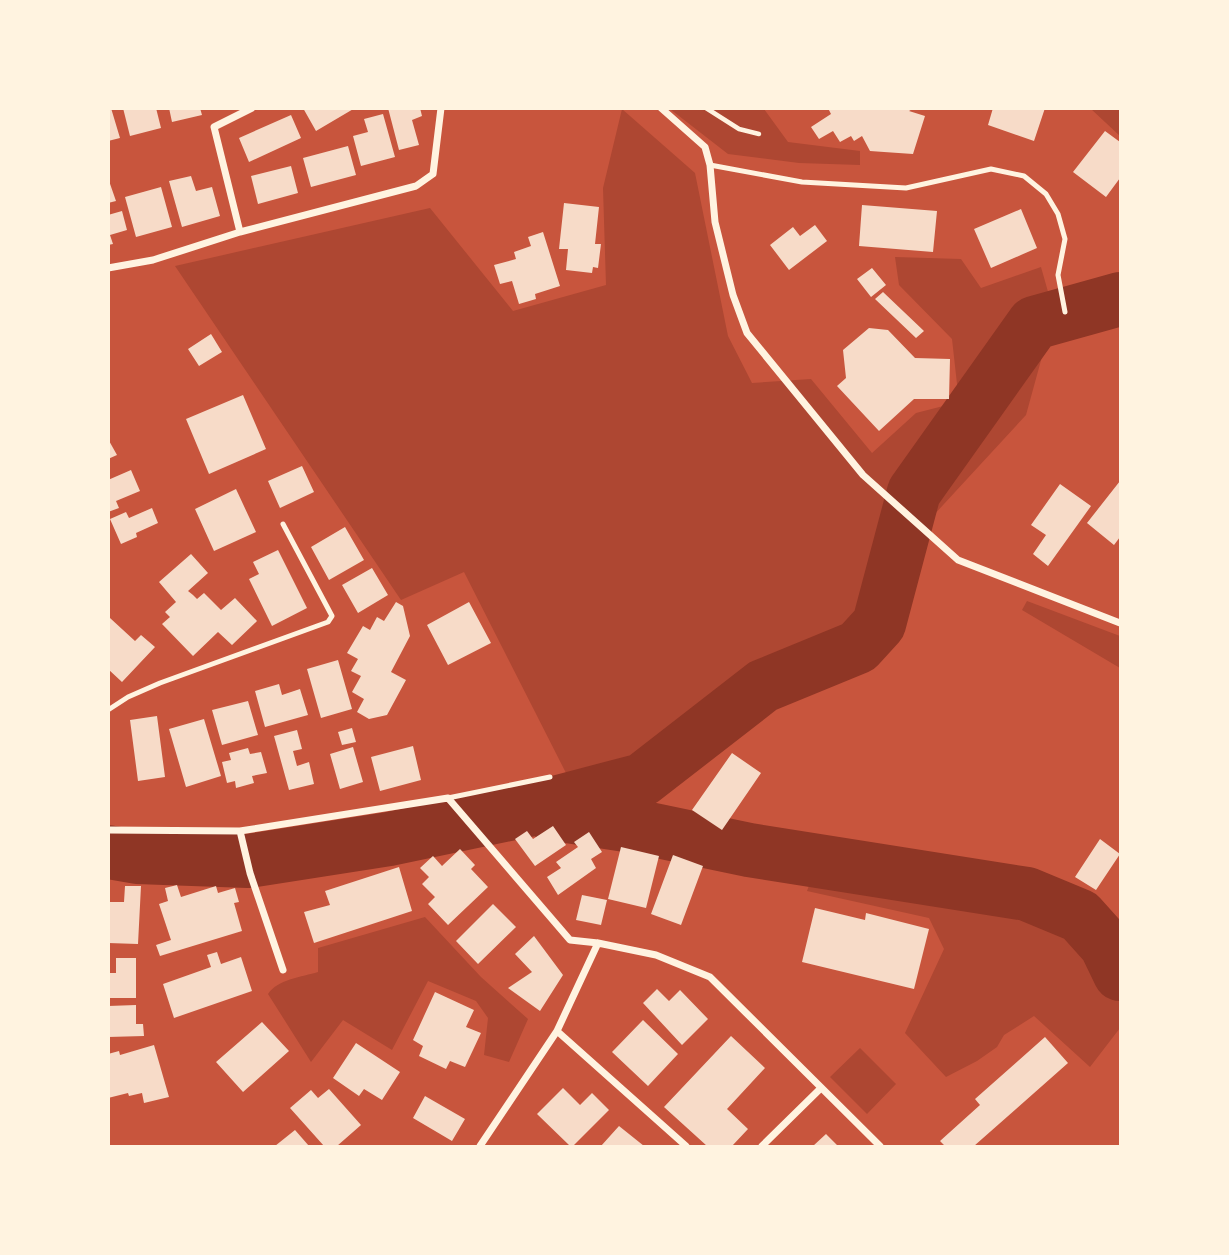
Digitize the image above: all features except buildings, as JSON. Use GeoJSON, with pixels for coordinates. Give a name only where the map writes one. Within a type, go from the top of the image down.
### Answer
{"type":"FeatureCollection","features":[{"type":"Feature","properties":{"kind":"street"},"geometry":{"type":"LineString","coordinates":[[240,232],[214,127],[252,108]]}},
{"type":"Feature","properties":{"kind":"street"},"geometry":{"type":"LineString","coordinates":[[108,268],[153,260],[240,232],[416,186],[433,174],[441,108]]}},
{"type":"Feature","properties":{"kind":"street"},"geometry":{"type":"LineString","coordinates":[[661,108],[705,148],[710,165],[715,222],[733,295],[747,333],[863,475],[958,560],[1121,623]]}},
{"type":"Feature","properties":{"kind":"street"},"geometry":{"type":"LineString","coordinates":[[108,830],[240,831],[447,798],[570,940],[656,955],[710,977],[880,1146]]}},
{"type":"Feature","properties":{"kind":"street"},"geometry":{"type":"LineString","coordinates":[[240,831],[250,873],[283,970]]}},
{"type":"Feature","properties":{"kind":"street"},"geometry":{"type":"LineString","coordinates":[[480,1146],[557,1031],[598,943]]}},
{"type":"Feature","properties":{"kind":"street"},"geometry":{"type":"LineString","coordinates":[[557,1031],[686,1146]]}},
{"type":"Feature","properties":{"kind":"street"},"geometry":{"type":"LineString","coordinates":[[762,1146],[821,1088]]}},
{"type":"Feature","properties":{"kind":"lane"},"geometry":{"type":"LineString","coordinates":[[710,165],[802,182],[906,188],[991,169],[1024,176],[1046,194],[1058,214],[1065,239],[1058,275],[1065,312]]}},
{"type":"Feature","properties":{"kind":"lane"},"geometry":{"type":"LineString","coordinates":[[108,710],[128,697],[160,683],[328,622],[332,616],[283,524]]}},
{"type":"Feature","properties":{"kind":"lane"},"geometry":{"type":"LineString","coordinates":[[447,798],[550,777]]}},
{"type":"Feature","properties":{"kind":"path"},"geometry":{"type":"LineString","coordinates":[[706,108],[739,129],[759,134]]}},
{"type":"Feature","properties":{"kind":"shaded area"},"geometry":{"type":"Polygon","coordinates":[[[622,109],[695,173],[728,336],[752,383],[811,379],[872,453],[916,413],[959,402],[952,339],[899,285],[895,257],[961,259],[981,288],[1041,267],[1054,313],[1026,415],[932,517],[920,572],[780,687],[692,765],[566,773],[464,572],[401,600],[175,266],[430,208],[513,311],[606,285],[603,188],[622,109]]]}},
{"type":"Feature","properties":{"kind":"shaded area"},"geometry":{"type":"Polygon","coordinates":[[[670,109],[764,109],[788,142],[860,151],[860,165],[799,163],[728,154],[670,109]]]}},
{"type":"Feature","properties":{"kind":"shaded area"},"geometry":{"type":"Polygon","coordinates":[[[1091,109],[1120,109],[1120,136],[1091,109]]]}},
{"type":"Feature","properties":{"kind":"shaded area"},"geometry":{"type":"Polygon","coordinates":[[[1027,601],[1120,636],[1120,668],[1022,610],[1027,601]]]}},
{"type":"Feature","properties":{"kind":"shaded area"},"geometry":{"type":"Polygon","coordinates":[[[814,872],[1007,897],[1070,922],[1120,994],[1120,1028],[1090,1067],[1034,1016],[1004,1035],[997,1047],[977,1061],[946,1077],[905,1033],[944,949],[929,918],[807,891],[814,872]]]}},
{"type":"Feature","properties":{"kind":"shaded area"},"geometry":{"type":"Polygon","coordinates":[[[425,917],[481,977],[528,1019],[509,1062],[484,1055],[488,1018],[476,1001],[428,981],[392,1050],[343,1020],[311,1062],[268,994],[284,982],[318,972],[318,948],[425,917]]]}},
{"type":"Feature","properties":{"kind":"shaded area"},"geometry":{"type":"Polygon","coordinates":[[[860,1048],[896,1084],[867,1114],[830,1077],[860,1048]]]}},
{"type":"Feature","properties":{"kind":"waterway"},"geometry":{"type":"LineString","coordinates":[[108,852],[137,857],[248,861],[389,839],[528,810],[642,780],[763,686],[858,647],[879,624],[914,492],[1034,323],[1120,299]]}},
{"type":"Feature","properties":{"kind":"waterway"},"geometry":{"type":"LineString","coordinates":[[548,813],[639,827],[749,850],[1027,894],[1080,916],[1106,945],[1120,974]]}}]}
